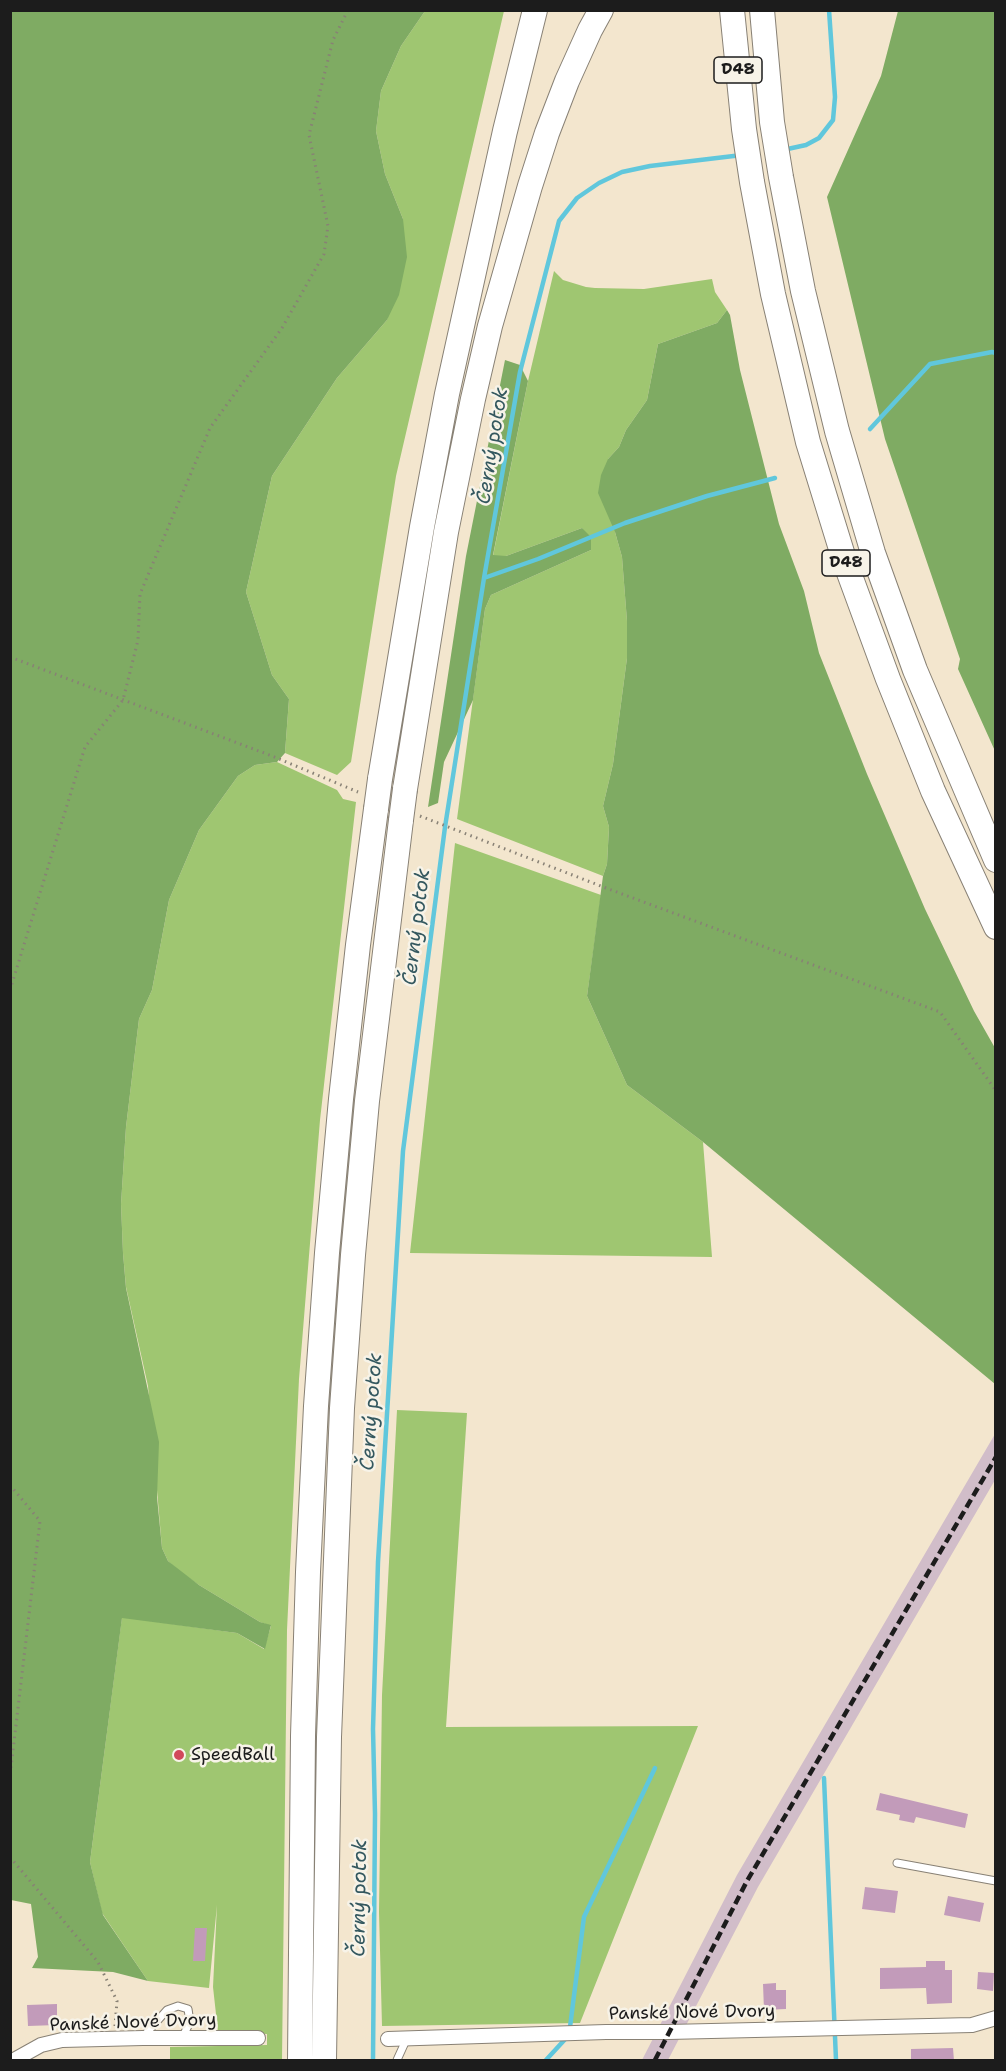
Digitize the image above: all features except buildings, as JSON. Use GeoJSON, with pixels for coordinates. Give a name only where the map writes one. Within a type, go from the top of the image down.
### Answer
{"type":"FeatureCollection","features":[{"type":"Feature","properties":{"kind":"highway"},"geometry":{"type":"LineString","coordinates":[[300,2061],[303,1736],[316,1406],[341,1099],[358,945],[380,779],[422,527],[447,394],[503,141],[535,10]]}},
{"type":"Feature","properties":{"kind":"highway"},"geometry":{"type":"LineString","coordinates":[[324,2061],[329,1737],[342,1408],[367,1101],[409,817],[405,789],[446,532],[490,326],[527,196],[548,133],[567,81],[601,10]]}},
{"type":"Feature","properties":{"kind":"highway","name":"D48"},"geometry":{"type":"LineString","coordinates":[[732,10],[744,129],[752,182],[773,294],[808,442],[845,562],[888,679],[933,790],[996,927]]}},
{"type":"Feature","properties":{"kind":"highway","name":"D48"},"geometry":{"type":"LineString","coordinates":[[762,10],[772,122],[781,177],[803,291],[834,421],[873,553],[915,670],[996,860]]}},
{"type":"Feature","properties":{"kind":"street","name":"Panské Nové Dvory"},"geometry":{"type":"LineString","coordinates":[[388,2039],[972,2025],[996,2018]]}},
{"type":"Feature","properties":{"kind":"street","name":"Panské Nové Dvory"},"geometry":{"type":"LineString","coordinates":[[14,2061],[41,2045],[62,2040],[258,2038]]}},
{"type":"Feature","properties":{"kind":"lane"},"geometry":{"type":"LineString","coordinates":[[897,1863],[996,1881]]}},
{"type":"Feature","properties":{"kind":"lane"},"geometry":{"type":"LineString","coordinates":[[142,2038],[167,2010],[178,2006],[188,2009],[190,2022],[182,2038]]}},
{"type":"Feature","properties":{"kind":"lane"},"geometry":{"type":"LineString","coordinates":[[397,2061],[407,2038]]}},
{"type":"Feature","properties":{"kind":"path"},"geometry":{"type":"LineString","coordinates":[[10,990],[85,747],[123,700],[138,640],[140,594],[210,428],[282,328],[324,254],[328,226],[309,135],[333,40],[348,10]]}},
{"type":"Feature","properties":{"kind":"path"},"geometry":{"type":"LineString","coordinates":[[10,657],[272,756],[358,792]]}},
{"type":"Feature","properties":{"kind":"path"},"geometry":{"type":"LineString","coordinates":[[409,817],[940,1012],[996,1091]]}},
{"type":"Feature","properties":{"kind":"path"},"geometry":{"type":"LineString","coordinates":[[10,1485],[40,1521],[10,1776]]}},
{"type":"Feature","properties":{"kind":"path"},"geometry":{"type":"LineString","coordinates":[[10,1857],[98,1962],[117,2001],[113,2039]]}},
{"type":"Feature","properties":{"kind":"shaded area"},"geometry":{"type":"Polygon","coordinates":[[[995,1434],[995,1480],[758,1887],[668,2060],[642,2060],[737,1875],[995,1434]]]}},
{"type":"Feature","properties":{"kind":"green space"},"geometry":{"type":"Polygon","coordinates":[[[10,11],[425,11],[401,46],[381,91],[376,131],[385,174],[403,219],[407,257],[399,295],[387,320],[337,378],[272,476],[246,592],[272,675],[289,699],[285,753],[277,762],[255,765],[238,776],[199,830],[169,900],[152,990],[139,1019],[126,1127],[121,1204],[123,1253],[126,1288],[159,1442],[157,1497],[162,1548],[168,1561],[199,1585],[260,1622],[271,1625],[265,1649],[237,1633],[122,1618],[90,1862],[103,1915],[148,1981],[113,1972],[32,1968],[38,1957],[31,1904],[11,1900],[10,11]]]}},
{"type":"Feature","properties":{"kind":"green space"},"geometry":{"type":"Polygon","coordinates":[[[425,11],[504,11],[396,476],[351,762],[337,775],[285,753],[289,699],[272,675],[246,592],[272,476],[337,378],[387,320],[403,219],[385,174],[376,131],[381,91],[401,46],[425,11]]]}},
{"type":"Feature","properties":{"kind":"green space"},"geometry":{"type":"Polygon","coordinates":[[[898,11],[995,11],[995,751],[958,669],[960,659],[885,439],[827,197],[881,76],[898,11]]]}},
{"type":"Feature","properties":{"kind":"green space"},"geometry":{"type":"Polygon","coordinates":[[[554,271],[563,280],[595,288],[644,289],[712,279],[715,292],[727,310],[717,323],[658,344],[647,400],[626,430],[619,447],[608,459],[615,532],[622,557],[627,621],[627,658],[613,764],[603,806],[609,827],[607,864],[603,876],[457,819],[485,609],[491,595],[591,550],[582,528],[506,556],[493,556],[528,381],[554,271]]]}},
{"type":"Feature","properties":{"kind":"green space"},"geometry":{"type":"Polygon","coordinates":[[[727,310],[779,524],[804,591],[819,653],[867,774],[925,909],[974,1011],[995,1048],[995,1384],[703,1142],[627,1085],[587,996],[603,876],[607,864],[609,827],[603,806],[613,764],[627,658],[627,621],[622,557],[615,532],[598,493],[601,475],[608,459],[619,447],[626,430],[647,400],[658,344],[717,323],[727,310]]]}},
{"type":"Feature","properties":{"kind":"green space"},"geometry":{"type":"Polygon","coordinates":[[[505,360],[520,365],[528,381],[493,555],[506,556],[582,528],[591,537],[591,550],[491,595],[485,609],[473,700],[444,762],[438,803],[428,807],[466,556],[505,360]]]}},
{"type":"Feature","properties":{"kind":"green space"},"geometry":{"type":"Polygon","coordinates":[[[277,762],[337,790],[343,799],[356,802],[320,1120],[299,1379],[287,1630],[282,2060],[170,2060],[170,2047],[267,2045],[267,2034],[218,2032],[213,1987],[217,1905],[209,1988],[148,1981],[102,1913],[90,1862],[122,1617],[237,1633],[264,1649],[271,1626],[260,1622],[180,1572],[168,1561],[162,1548],[148,1386],[126,1287],[123,1253],[121,1204],[126,1127],[139,1019],[152,990],[169,900],[199,830],[238,776],[255,765],[277,762]]]}},
{"type":"Feature","properties":{"kind":"green space"},"geometry":{"type":"Polygon","coordinates":[[[455,843],[601,895],[587,996],[627,1085],[703,1142],[712,1257],[410,1253],[455,843]]]}},
{"type":"Feature","properties":{"kind":"green space"},"geometry":{"type":"Polygon","coordinates":[[[397,1410],[467,1413],[446,1727],[698,1726],[580,2023],[382,2026],[379,1912],[382,1695],[397,1410]]]}},
{"type":"Feature","properties":{"kind":"waterway","name":"Černý potok"},"geometry":{"type":"LineString","coordinates":[[783,150],[806,145],[819,138],[833,120],[835,97],[829,10]]}},
{"type":"Feature","properties":{"kind":"waterway","name":"Černý potok"},"geometry":{"type":"LineString","coordinates":[[373,2060],[375,1814],[373,1729],[378,1562],[403,1151],[445,827],[484,578],[520,372],[559,221],[577,198],[599,183],[622,172],[650,166],[742,155]]}},
{"type":"Feature","properties":{"kind":"waterway"},"geometry":{"type":"LineString","coordinates":[[870,429],[930,364],[996,353]]}},
{"type":"Feature","properties":{"kind":"waterway"},"geometry":{"type":"LineString","coordinates":[[484,578],[538,559],[625,523],[707,496],[775,478]]}},
{"type":"Feature","properties":{"kind":"waterway"},"geometry":{"type":"LineString","coordinates":[[546,2060],[569,2035],[584,1917],[655,1768]]}},
{"type":"Feature","properties":{"kind":"waterway"},"geometry":{"type":"LineString","coordinates":[[824,1778],[836,2060]]}},
{"type":"Feature","properties":{"kind":"railway"},"geometry":{"type":"LineString","coordinates":[[655,2060],[747,1881],[996,1457]]}},
{"type":"Feature","properties":{"kind":"place","name":"SpeedBall"},"geometry":{"type":"Point","coordinates":[179,1755]}}]}
